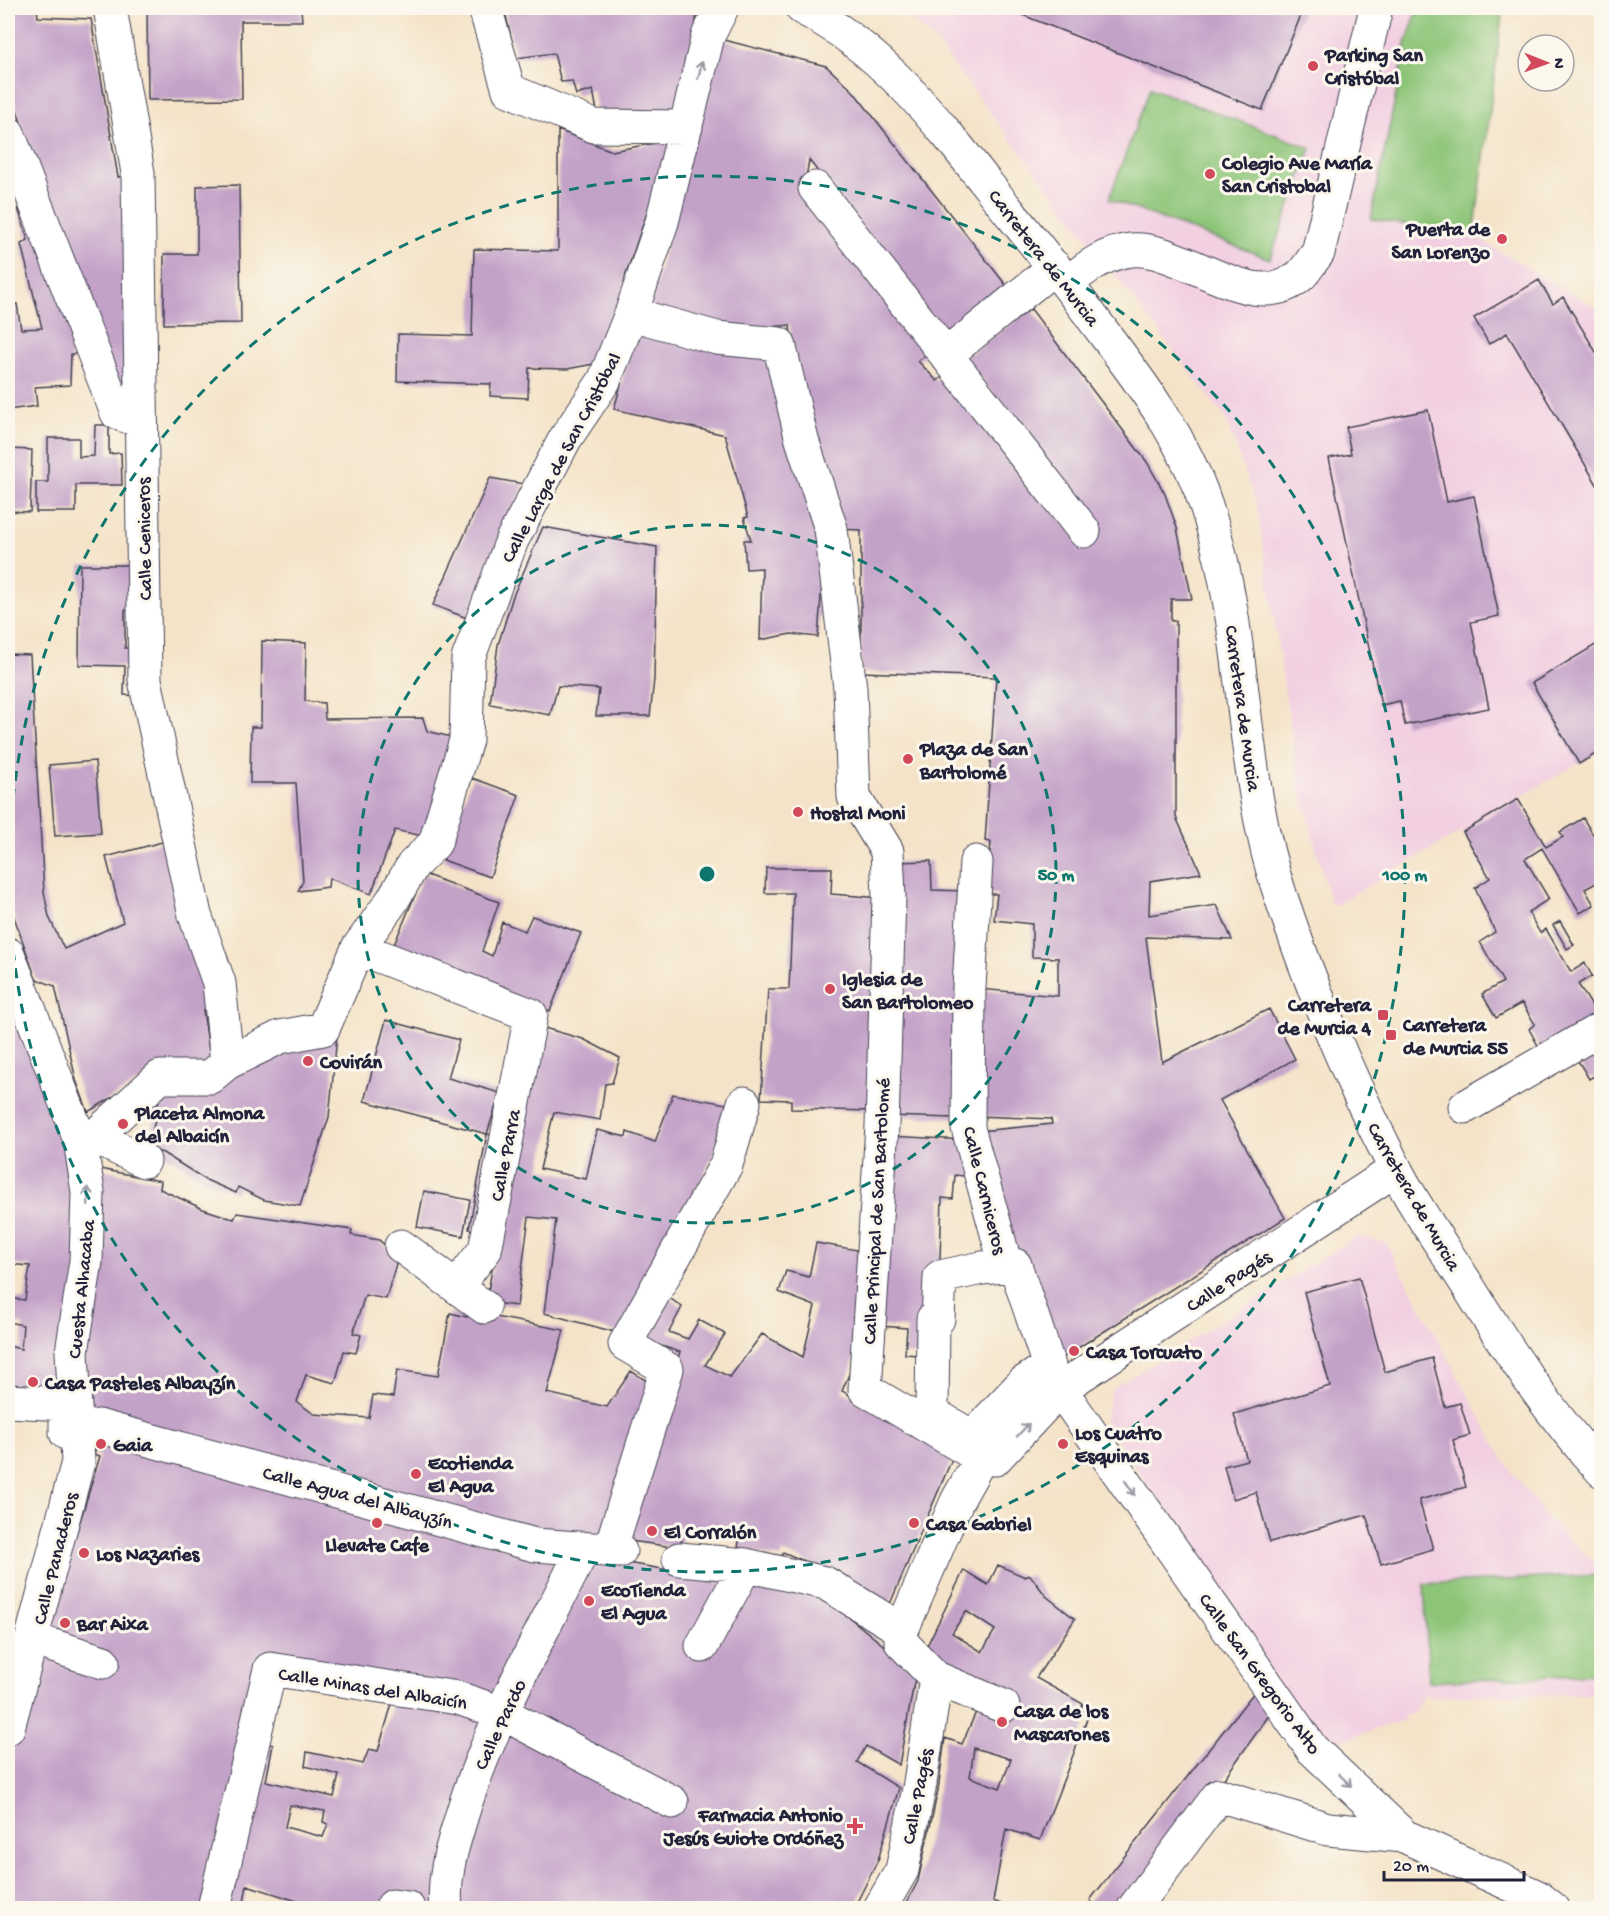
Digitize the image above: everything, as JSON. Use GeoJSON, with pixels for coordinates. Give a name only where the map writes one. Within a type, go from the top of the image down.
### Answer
{"type":"FeatureCollection","features":[{"type":"Feature","properties":{"kind":"street","name":"Calle Ceniceros"},"geometry":{"type":"LineString","coordinates":[[110,8],[138,173],[145,680],[195,915],[219,983],[227,1063]]}},
{"type":"Feature","properties":{"kind":"street"},"geometry":{"type":"LineString","coordinates":[[485,8],[509,90],[594,126],[686,126]]}},
{"type":"Feature","properties":{"kind":"street","name":"Calle Larga de San Cristóbal"},"geometry":{"type":"LineString","coordinates":[[87,1138],[160,1077],[210,1077],[227,1063],[280,1037],[323,1029],[358,948],[392,901],[413,865],[435,843],[466,740],[468,659],[512,540],[565,439],[604,381],[631,314],[662,222],[708,36],[722,8]]}},
{"type":"Feature","properties":{"kind":"street","name":"Carretera de Murcia"},"geometry":{"type":"LineString","coordinates":[[802,8],[860,45],[928,112],[1051,279],[1161,410],[1189,462],[1210,516],[1226,581],[1263,831],[1279,893],[1321,1006],[1364,1106],[1395,1170],[1504,1344],[1562,1426],[1602,1470]]}},
{"type":"Feature","properties":{"kind":"street"},"geometry":{"type":"LineString","coordinates":[[946,355],[1051,279],[1103,256],[1132,250],[1160,254],[1251,289],[1276,287],[1300,276],[1318,253],[1376,8]]}},
{"type":"Feature","properties":{"kind":"street"},"geometry":{"type":"LineString","coordinates":[[8,134],[117,413],[141,421]]}},
{"type":"Feature","properties":{"kind":"street"},"geometry":{"type":"LineString","coordinates":[[814,188],[1084,531]]}},
{"type":"Feature","properties":{"kind":"street","name":"Calle Principal de San Bartolomé"},"geometry":{"type":"LineString","coordinates":[[631,314],[717,338],[778,344],[802,440],[831,529],[850,688],[854,797],[887,851],[889,897],[882,1126],[865,1389],[981,1458]]}},
{"type":"Feature","properties":{"kind":"street","name":"Calle Carniceros"},"geometry":{"type":"LineString","coordinates":[[976,861],[969,988],[968,1128],[1006,1266]]}},
{"type":"Feature","properties":{"kind":"street","name":"Calle Parra"},"geometry":{"type":"LineString","coordinates":[[358,948],[531,1015],[485,1250],[457,1286]]}},
{"type":"Feature","properties":{"kind":"street","name":"Cuesta Alhacaba"},"geometry":{"type":"LineString","coordinates":[[8,954],[87,1138],[86,1261],[72,1352],[80,1422]]}},
{"type":"Feature","properties":{"kind":"street"},"geometry":{"type":"LineString","coordinates":[[1465,1107],[1602,1028]]}},
{"type":"Feature","properties":{"kind":"street","name":"Calle Pardo"},"geometry":{"type":"LineString","coordinates":[[446,1908],[444,1892],[468,1792],[502,1713],[604,1550],[667,1369],[625,1344],[726,1165],[744,1103]]}},
{"type":"Feature","properties":{"kind":"street"},"geometry":{"type":"LineString","coordinates":[[87,1138],[144,1161]]}},
{"type":"Feature","properties":{"kind":"street","name":"Calle Pagés"},"geometry":{"type":"LineString","coordinates":[[1060,1389],[1395,1170]]}},
{"type":"Feature","properties":{"kind":"street"},"geometry":{"type":"LineString","coordinates":[[401,1246],[484,1307]]}},
{"type":"Feature","properties":{"kind":"street"},"geometry":{"type":"LineString","coordinates":[[1015,1265],[1049,1366],[1023,1383],[972,1437],[932,1413],[933,1319],[938,1319],[940,1277],[1006,1266],[1015,1265]]}},
{"type":"Feature","properties":{"kind":"street"},"geometry":{"type":"LineString","coordinates":[[1003,1706],[936,1678],[902,1642],[902,1630],[957,1501],[981,1458],[979,1441],[1032,1387],[1060,1389]]}},
{"type":"Feature","properties":{"kind":"street","name":"Calle San Gregorio Alto"},"geometry":{"type":"LineString","coordinates":[[1060,1389],[1312,1749],[1404,1836],[1538,1898],[1552,1908]]}},
{"type":"Feature","properties":{"kind":"street"},"geometry":{"type":"LineString","coordinates":[[8,1401],[66,1404],[80,1422],[68,1458],[26,1654],[8,1646]]}},
{"type":"Feature","properties":{"kind":"street","name":"Calle Agua del Albayzín"},"geometry":{"type":"LineString","coordinates":[[8,1414],[80,1422],[535,1545],[604,1550]]}},
{"type":"Feature","properties":{"kind":"street","name":"Calle Panaderos"},"geometry":{"type":"LineString","coordinates":[[8,1728],[78,1462],[80,1422]]}},
{"type":"Feature","properties":{"kind":"street"},"geometry":{"type":"LineString","coordinates":[[679,1559],[746,1565],[825,1583],[902,1630]]}},
{"type":"Feature","properties":{"kind":"street"},"geometry":{"type":"LineString","coordinates":[[702,1646],[746,1565]]}},
{"type":"Feature","properties":{"kind":"street"},"geometry":{"type":"LineString","coordinates":[[41,1642],[103,1662]]}},
{"type":"Feature","properties":{"kind":"street","name":"Calle Minas del Albaicín"},"geometry":{"type":"LineString","coordinates":[[214,1908],[270,1669],[458,1698],[502,1713]]}},
{"type":"Feature","properties":{"kind":"street","name":"Calle Pagés"},"geometry":{"type":"LineString","coordinates":[[880,1908],[902,1870],[919,1789],[936,1678]]}},
{"type":"Feature","properties":{"kind":"street"},"geometry":{"type":"LineString","coordinates":[[502,1713],[672,1802]]}},
{"type":"Feature","properties":{"kind":"street"},"geometry":{"type":"LineString","coordinates":[[1134,1908],[1219,1795],[1328,1829],[1404,1836]]}},
{"type":"Feature","properties":{"kind":"street"},"geometry":{"type":"LineString","coordinates":[[446,1908],[450,1900],[462,1908]]}},
{"type":"Feature","properties":{"kind":"street"},"geometry":{"type":"LineString","coordinates":[[392,1908],[393,1906],[408,1908]]}},
{"type":"Feature","properties":{"kind":"shaded area"},"geometry":{"type":"Polygon","coordinates":[[[896,8],[1418,8],[1406,44],[1371,219],[1474,236],[1601,311],[1601,750],[1332,907],[1299,785],[1257,506],[1226,419],[933,38],[896,8]]]}},
{"type":"Feature","properties":{"kind":"shaded area"},"geometry":{"type":"Polygon","coordinates":[[[1358,1236],[1386,1243],[1503,1459],[1546,1517],[1601,1570],[1601,1694],[1426,1696],[1425,1693],[1412,1715],[1403,1715],[1405,1720],[1321,1747],[1287,1703],[1247,1627],[1230,1611],[1105,1420],[1112,1389],[1358,1236]]]}},
{"type":"Feature","properties":{"kind":"green space"},"geometry":{"type":"Polygon","coordinates":[[[1418,8],[1503,8],[1474,236],[1371,219],[1406,44],[1418,8]]]}},
{"type":"Feature","properties":{"kind":"green space"},"geometry":{"type":"Polygon","coordinates":[[[1150,88],[1311,148],[1270,259],[1109,199],[1150,88]]]}},
{"type":"Feature","properties":{"kind":"green space"},"geometry":{"type":"Polygon","coordinates":[[[1601,1575],[1601,1674],[1429,1682],[1424,1584],[1601,1575]]]}},
{"type":"Feature","properties":{"kind":"building"},"geometry":{"type":"Polygon","coordinates":[[[8,8],[37,8],[38,17],[91,19],[118,177],[127,175],[137,390],[115,395],[69,273],[8,82],[8,8]]]}},
{"type":"Feature","properties":{"kind":"building"},"geometry":{"type":"Polygon","coordinates":[[[147,8],[301,8],[302,21],[241,21],[242,99],[148,100],[147,8]]]}},
{"type":"Feature","properties":{"kind":"building"},"geometry":{"type":"Polygon","coordinates":[[[504,8],[698,8],[680,116],[597,111],[593,90],[576,95],[572,81],[561,82],[554,53],[516,58],[504,8]]]}},
{"type":"Feature","properties":{"kind":"building"},"geometry":{"type":"Polygon","coordinates":[[[1005,8],[1304,8],[1262,110],[1005,8]]]}},
{"type":"Feature","properties":{"kind":"building"},"geometry":{"type":"Polygon","coordinates":[[[716,38],[826,66],[853,91],[1006,285],[945,335],[809,160],[803,195],[927,354],[918,361],[937,381],[945,375],[1081,543],[1101,529],[964,358],[1031,309],[1147,462],[1165,494],[1177,528],[1192,599],[1171,599],[1171,621],[1176,621],[1176,817],[1201,873],[1150,881],[1149,915],[1217,905],[1232,940],[1146,937],[1162,1062],[1269,1009],[1295,1059],[1220,1100],[1285,1218],[1049,1366],[980,1131],[1052,1124],[1051,1119],[976,1116],[978,989],[1058,996],[1058,958],[1032,957],[1032,924],[994,920],[997,894],[980,894],[989,863],[991,842],[985,841],[996,677],[861,672],[861,530],[836,529],[792,345],[790,325],[718,332],[648,316],[716,38]]]}},
{"type":"Feature","properties":{"kind":"building"},"geometry":{"type":"Polygon","coordinates":[[[558,130],[612,151],[672,140],[626,274],[618,319],[599,363],[567,369],[529,368],[528,398],[490,396],[491,384],[397,381],[398,334],[472,336],[474,249],[558,251],[558,130]]]}},
{"type":"Feature","properties":{"kind":"building"},"geometry":{"type":"Polygon","coordinates":[[[239,185],[241,323],[164,324],[164,254],[197,254],[197,186],[239,185]]]}},
{"type":"Feature","properties":{"kind":"building"},"geometry":{"type":"Polygon","coordinates":[[[18,208],[30,209],[88,352],[71,354],[70,385],[35,387],[37,406],[8,410],[8,304],[17,304],[21,329],[42,328],[21,244],[28,240],[18,208]]]}},
{"type":"Feature","properties":{"kind":"building"},"geometry":{"type":"Polygon","coordinates":[[[1539,280],[1553,304],[1563,297],[1602,362],[1602,493],[1507,333],[1489,344],[1474,318],[1539,280]]]}},
{"type":"Feature","properties":{"kind":"building"},"geometry":{"type":"Polygon","coordinates":[[[639,321],[773,358],[826,529],[818,637],[791,634],[760,640],[762,568],[746,569],[744,540],[751,540],[744,518],[748,517],[725,435],[614,409],[639,321]]]}},
{"type":"Feature","properties":{"kind":"building"},"geometry":{"type":"Polygon","coordinates":[[[1428,410],[1447,502],[1474,496],[1499,616],[1471,622],[1489,708],[1405,725],[1400,701],[1381,705],[1329,458],[1351,454],[1346,427],[1428,410]]]}},
{"type":"Feature","properties":{"kind":"building"},"geometry":{"type":"Polygon","coordinates":[[[95,425],[109,425],[109,454],[121,453],[122,485],[76,485],[76,512],[36,512],[36,482],[48,482],[48,438],[79,438],[79,457],[94,456],[95,425]]]}},
{"type":"Feature","properties":{"kind":"building"},"geometry":{"type":"Polygon","coordinates":[[[8,449],[32,450],[30,512],[8,511],[8,449]]]}},
{"type":"Feature","properties":{"kind":"building"},"geometry":{"type":"Polygon","coordinates":[[[490,478],[524,484],[467,618],[433,605],[490,478]]]}},
{"type":"Feature","properties":{"kind":"building"},"geometry":{"type":"Polygon","coordinates":[[[543,527],[657,547],[654,679],[650,716],[596,716],[599,689],[558,686],[550,715],[490,704],[498,645],[513,596],[543,527]]]}},
{"type":"Feature","properties":{"kind":"building"},"geometry":{"type":"Polygon","coordinates":[[[80,565],[140,565],[140,610],[125,610],[125,648],[143,649],[143,696],[124,695],[125,666],[79,665],[80,565]]]}},
{"type":"Feature","properties":{"kind":"building"},"geometry":{"type":"Polygon","coordinates":[[[262,641],[306,643],[305,701],[324,703],[325,719],[423,718],[427,731],[455,738],[428,837],[395,830],[371,894],[329,878],[328,887],[298,891],[303,881],[296,783],[250,783],[251,727],[261,727],[262,641]]]}},
{"type":"Feature","properties":{"kind":"building"},"geometry":{"type":"Polygon","coordinates":[[[1602,641],[1602,750],[1579,764],[1532,683],[1602,641]]]}},
{"type":"Feature","properties":{"kind":"building"},"geometry":{"type":"Polygon","coordinates":[[[8,654],[30,655],[44,892],[49,917],[64,949],[123,922],[106,857],[166,841],[185,921],[180,923],[214,991],[215,1006],[203,1010],[211,1065],[158,1070],[88,1112],[76,1080],[55,986],[36,979],[8,900],[8,654]]]}},
{"type":"Feature","properties":{"kind":"building"},"geometry":{"type":"Polygon","coordinates":[[[95,761],[101,833],[55,836],[49,765],[95,761]]]}},
{"type":"Feature","properties":{"kind":"building"},"geometry":{"type":"Polygon","coordinates":[[[472,778],[519,795],[490,877],[443,860],[472,778]]]}},
{"type":"Feature","properties":{"kind":"building"},"geometry":{"type":"Polygon","coordinates":[[[1518,799],[1546,847],[1563,837],[1560,832],[1583,818],[1595,838],[1602,835],[1602,880],[1585,889],[1594,905],[1580,913],[1542,848],[1525,859],[1549,899],[1528,912],[1540,933],[1546,929],[1571,972],[1585,963],[1592,976],[1578,984],[1599,1017],[1541,1051],[1529,1029],[1535,1024],[1522,1003],[1496,1018],[1482,994],[1503,982],[1480,942],[1495,932],[1475,888],[1490,878],[1463,832],[1518,799]]]}},
{"type":"Feature","properties":{"kind":"building"},"geometry":{"type":"Polygon","coordinates":[[[931,861],[932,890],[968,891],[954,1118],[887,1116],[894,862],[931,861]]]}},
{"type":"Feature","properties":{"kind":"building","name":"Iglesia de San Bartolomeo"},"geometry":{"type":"Polygon","coordinates":[[[766,868],[832,868],[831,894],[883,898],[870,1111],[791,1109],[791,1100],[761,1099],[768,989],[789,989],[793,893],[765,893],[766,868]]]}},
{"type":"Feature","properties":{"kind":"building"},"geometry":{"type":"Polygon","coordinates":[[[424,874],[499,902],[482,951],[492,956],[502,922],[525,931],[532,916],[581,933],[550,1011],[393,947],[424,874]]]}},
{"type":"Feature","properties":{"kind":"building"},"geometry":{"type":"Polygon","coordinates":[[[1560,921],[1574,945],[1567,949],[1553,925],[1560,921]]]}},
{"type":"Feature","properties":{"kind":"building"},"geometry":{"type":"Polygon","coordinates":[[[8,984],[82,1188],[66,1404],[8,1401],[8,1346],[21,1349],[23,1325],[8,1322],[8,1298],[25,1300],[30,1266],[8,1264],[8,984]]]}},
{"type":"Feature","properties":{"kind":"building"},"geometry":{"type":"Polygon","coordinates":[[[386,1020],[459,1040],[448,1078],[500,1093],[487,1134],[364,1101],[386,1020]]]}},
{"type":"Feature","properties":{"kind":"building"},"geometry":{"type":"Polygon","coordinates":[[[537,1026],[583,1039],[620,1058],[612,1083],[605,1084],[600,1120],[554,1112],[540,1169],[586,1179],[597,1130],[626,1137],[627,1132],[655,1142],[673,1094],[737,1106],[626,1335],[544,1313],[556,1220],[529,1217],[517,1306],[486,1302],[537,1026]]]}},
{"type":"Feature","properties":{"kind":"building"},"geometry":{"type":"Polygon","coordinates":[[[337,1036],[329,1117],[300,1206],[264,1200],[238,1187],[236,1193],[206,1180],[163,1153],[149,1149],[162,1084],[337,1036]]]}},
{"type":"Feature","properties":{"kind":"building"},"geometry":{"type":"Polygon","coordinates":[[[1602,1037],[1602,1087],[1594,1076],[1589,1079],[1574,1054],[1602,1037]]]}},
{"type":"Feature","properties":{"kind":"building"},"geometry":{"type":"Polygon","coordinates":[[[487,1134],[501,1137],[483,1232],[469,1229],[487,1134]]]}},
{"type":"Feature","properties":{"kind":"building"},"geometry":{"type":"Polygon","coordinates":[[[889,1136],[965,1140],[974,1177],[955,1175],[953,1199],[942,1198],[938,1319],[932,1356],[905,1354],[907,1328],[880,1326],[889,1136]]]}},
{"type":"Feature","properties":{"kind":"building"},"geometry":{"type":"Polygon","coordinates":[[[100,1169],[161,1181],[160,1189],[203,1209],[234,1219],[237,1213],[352,1230],[351,1235],[379,1240],[398,1257],[386,1299],[365,1295],[353,1333],[361,1335],[356,1353],[344,1351],[335,1383],[306,1375],[297,1402],[314,1414],[369,1418],[373,1395],[393,1397],[397,1370],[438,1376],[450,1313],[467,1317],[469,1312],[564,1330],[547,1393],[607,1407],[631,1371],[658,1388],[612,1539],[588,1543],[87,1416],[83,1347],[100,1169]]]}},
{"type":"Feature","properties":{"kind":"building"},"geometry":{"type":"Polygon","coordinates":[[[424,1191],[470,1200],[463,1236],[417,1227],[424,1191]]]}},
{"type":"Feature","properties":{"kind":"building"},"geometry":{"type":"Polygon","coordinates":[[[816,1243],[869,1252],[852,1367],[842,1391],[955,1452],[890,1604],[835,1574],[783,1552],[781,1558],[738,1549],[740,1533],[684,1527],[680,1548],[624,1540],[641,1457],[680,1352],[636,1338],[661,1292],[682,1307],[669,1332],[688,1339],[699,1320],[725,1334],[705,1365],[730,1377],[762,1334],[803,1357],[815,1306],[779,1292],[786,1271],[809,1277],[816,1243]]]}},
{"type":"Feature","properties":{"kind":"building"},"geometry":{"type":"Polygon","coordinates":[[[1359,1277],[1385,1372],[1432,1358],[1445,1407],[1460,1403],[1470,1435],[1453,1440],[1466,1487],[1419,1500],[1433,1549],[1381,1564],[1366,1515],[1270,1542],[1256,1492],[1233,1499],[1224,1466],[1247,1460],[1234,1414],[1330,1386],[1304,1292],[1359,1277]]]}},
{"type":"Feature","properties":{"kind":"building"},"geometry":{"type":"Polygon","coordinates":[[[100,1434],[567,1565],[502,1702],[260,1657],[208,1908],[8,1908],[8,1779],[11,1769],[8,1767],[8,1757],[100,1456],[94,1454],[100,1434]]]}},
{"type":"Feature","properties":{"kind":"building"},"geometry":{"type":"Polygon","coordinates":[[[585,1556],[823,1596],[916,1672],[899,1765],[866,1746],[857,1762],[899,1788],[878,1860],[854,1908],[462,1908],[450,1900],[506,1728],[680,1812],[689,1800],[512,1710],[585,1556]]]}},
{"type":"Feature","properties":{"kind":"building"},"geometry":{"type":"Polygon","coordinates":[[[998,1565],[1025,1577],[1030,1575],[1046,1596],[1075,1619],[1036,1678],[1083,1704],[1081,1709],[1089,1714],[1040,1840],[1006,1829],[993,1901],[1006,1906],[1005,1908],[904,1908],[918,1881],[938,1790],[945,1738],[962,1744],[980,1703],[1016,1697],[995,1684],[986,1694],[922,1656],[964,1570],[988,1585],[998,1565]],[[966,1611],[952,1633],[982,1652],[995,1630],[966,1611]],[[974,1748],[970,1777],[1000,1788],[1011,1759],[974,1748]]]}},
{"type":"Feature","properties":{"kind":"building"},"geometry":{"type":"Polygon","coordinates":[[[1255,1691],[1270,1714],[1218,1787],[1127,1908],[1097,1908],[1090,1900],[1255,1691]]]}},
{"type":"Feature","properties":{"kind":"building"},"geometry":{"type":"Polygon","coordinates":[[[394,1697],[490,1717],[433,1907],[387,1899],[382,1908],[294,1908],[297,1901],[247,1885],[243,1908],[221,1908],[258,1741],[273,1745],[266,1781],[334,1797],[339,1775],[305,1766],[307,1752],[363,1764],[369,1749],[378,1751],[394,1697]],[[290,1805],[285,1827],[323,1837],[328,1824],[323,1822],[325,1811],[290,1805]]]}},
{"type":"Feature","properties":{"kind":"place","name":"Parking San Cristóbal"},"geometry":{"type":"Point","coordinates":[1313,66]}},
{"type":"Feature","properties":{"kind":"place","name":"Colegio Ave María San Cristobal"},"geometry":{"type":"Point","coordinates":[1210,174]}},
{"type":"Feature","properties":{"kind":"place","name":"Puerta de San Lorenzo"},"geometry":{"type":"Point","coordinates":[1502,239]}},
{"type":"Feature","properties":{"kind":"place","name":"Plaza de San Bartolomé"},"geometry":{"type":"Point","coordinates":[908,759]}},
{"type":"Feature","properties":{"kind":"place","name":"Hostal Moni"},"geometry":{"type":"Point","coordinates":[798,812]}},
{"type":"Feature","properties":{"kind":"place","name":"Iglesia de San Bartolomeo"},"geometry":{"type":"Point","coordinates":[830,989]}},
{"type":"Feature","properties":{"kind":"place","name":"Carretera de Murcia 4"},"geometry":{"type":"Point","coordinates":[1383,1015]}},
{"type":"Feature","properties":{"kind":"place","name":"Carretera de Murcia 55"},"geometry":{"type":"Point","coordinates":[1391,1035]}},
{"type":"Feature","properties":{"kind":"place","name":"Covirán"},"geometry":{"type":"Point","coordinates":[308,1061]}},
{"type":"Feature","properties":{"kind":"place","name":"Placeta Almona del Albaicín"},"geometry":{"type":"Point","coordinates":[123,1124]}},
{"type":"Feature","properties":{"kind":"place","name":"Casa Torcuato"},"geometry":{"type":"Point","coordinates":[1074,1351]}},
{"type":"Feature","properties":{"kind":"place","name":"Casa Pasteles Albayzín"},"geometry":{"type":"Point","coordinates":[33,1382]}},
{"type":"Feature","properties":{"kind":"place","name":"Gaia"},"geometry":{"type":"Point","coordinates":[101,1444]}},
{"type":"Feature","properties":{"kind":"place","name":"Los Cuatro Esquinas"},"geometry":{"type":"Point","coordinates":[1063,1444]}},
{"type":"Feature","properties":{"kind":"place","name":"Ecotienda El Agua"},"geometry":{"type":"Point","coordinates":[416,1474]}},
{"type":"Feature","properties":{"kind":"place","name":"Llevate Cafe"},"geometry":{"type":"Point","coordinates":[377,1523]}},
{"type":"Feature","properties":{"kind":"place","name":"Casa Gabriel"},"geometry":{"type":"Point","coordinates":[914,1523]}},
{"type":"Feature","properties":{"kind":"place","name":"El Corralón"},"geometry":{"type":"Point","coordinates":[652,1531]}},
{"type":"Feature","properties":{"kind":"place","name":"Los Nazaries"},"geometry":{"type":"Point","coordinates":[84,1553]}},
{"type":"Feature","properties":{"kind":"place","name":"EcoTienda El Agua"},"geometry":{"type":"Point","coordinates":[589,1601]}},
{"type":"Feature","properties":{"kind":"place","name":"Bar Aixa"},"geometry":{"type":"Point","coordinates":[65,1623]}},
{"type":"Feature","properties":{"kind":"place","name":"Casa de los Mascarones"},"geometry":{"type":"Point","coordinates":[1002,1722]}},
{"type":"Feature","properties":{"kind":"place","name":"Farmacia Antonio Jesús Guiote Ordóñez"},"geometry":{"type":"Point","coordinates":[855,1826]}}]}
